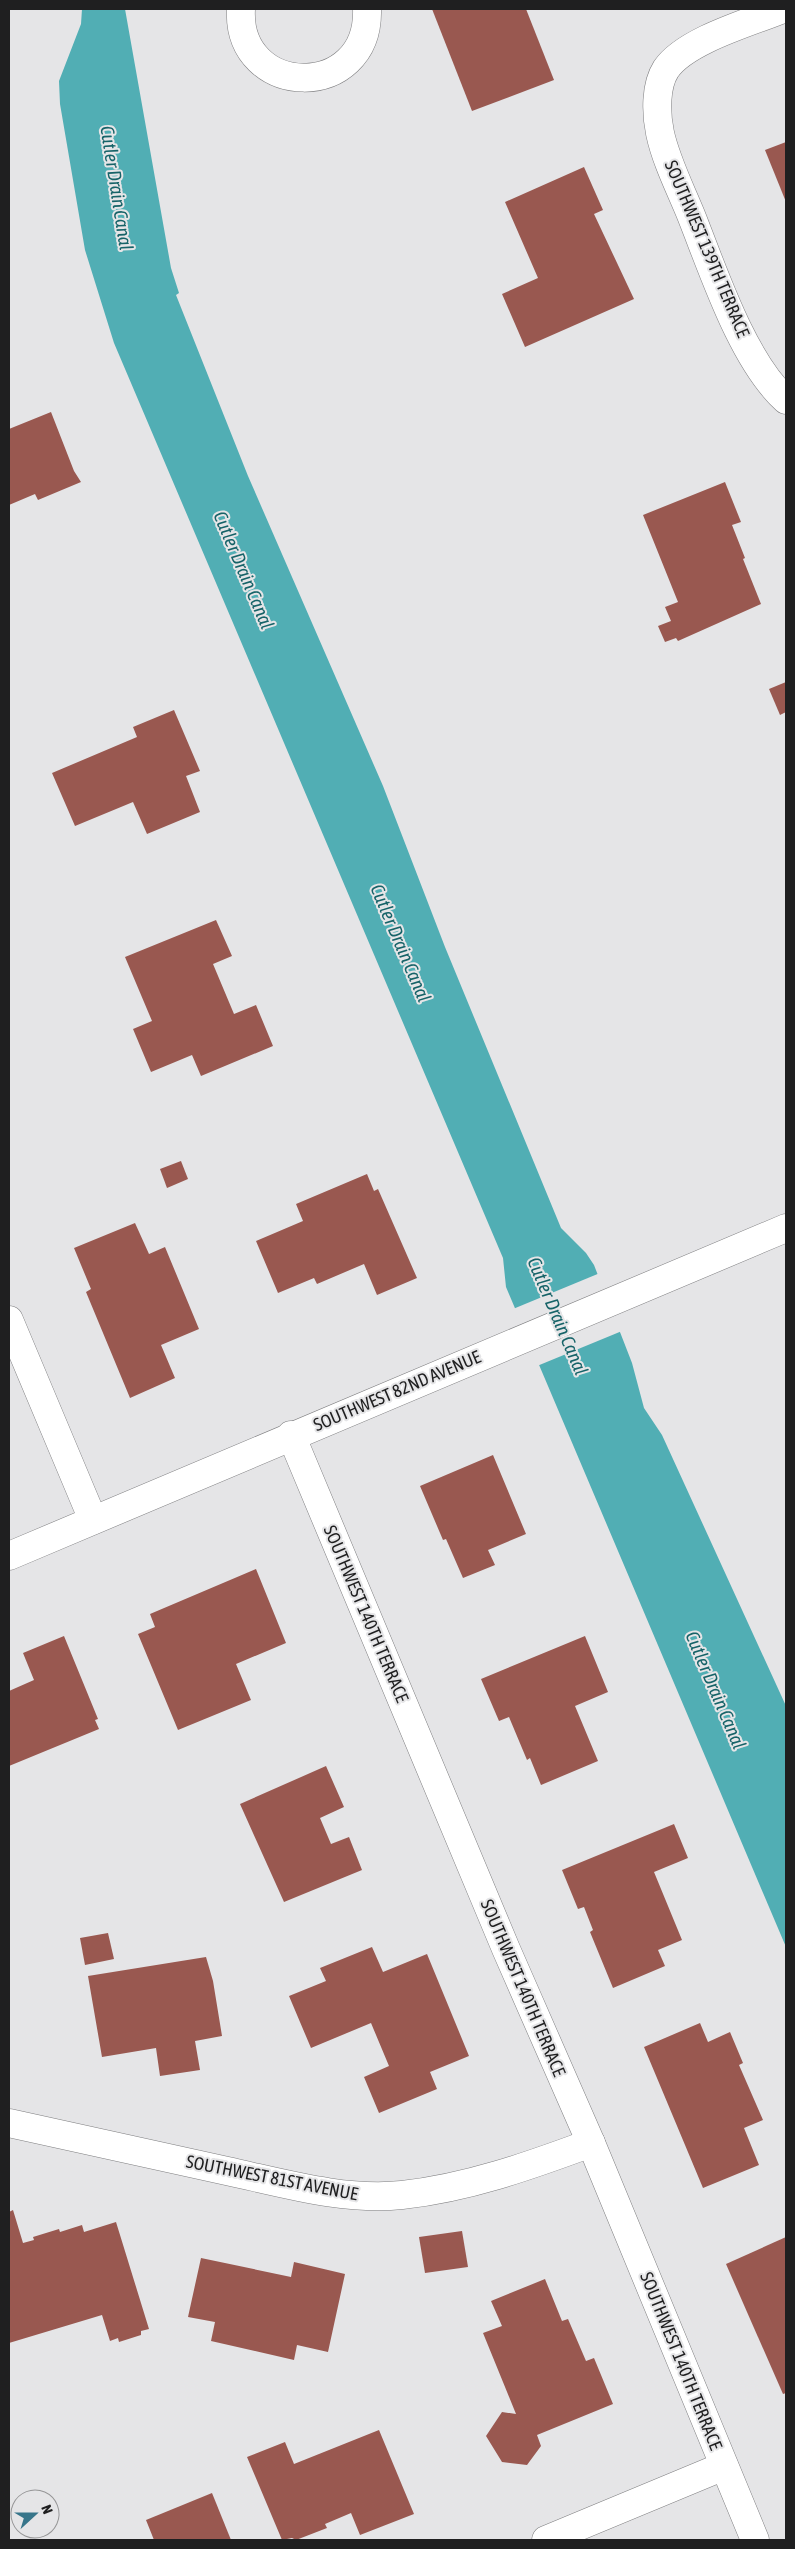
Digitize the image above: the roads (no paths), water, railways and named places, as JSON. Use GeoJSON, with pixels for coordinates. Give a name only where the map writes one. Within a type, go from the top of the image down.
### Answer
{"type":"FeatureCollection","features":[{"type":"Feature","properties":{"kind":"street"},"geometry":{"type":"LineString","coordinates":[[241,9],[240,22],[246,43],[260,62],[277,73],[296,78],[316,78],[335,71],[351,58],[362,42],[368,22],[367,9]]}},
{"type":"Feature","properties":{"kind":"street","name":"SOUTHWEST 139TH TERRACE"},"geometry":{"type":"LineString","coordinates":[[783,9],[700,42],[666,69],[659,88],[660,132],[717,278],[738,327],[758,363],[786,400]]}},
{"type":"Feature","properties":{"kind":"street","name":"SOUTHWEST 82ND AVENUE"},"geometry":{"type":"LineString","coordinates":[[9,1556],[291,1435],[786,1228]]}},
{"type":"Feature","properties":{"kind":"street"},"geometry":{"type":"LineString","coordinates":[[9,1320],[93,1520]]}},
{"type":"Feature","properties":{"kind":"street","name":"SOUTHWEST 140TH TERRACE"},"geometry":{"type":"LineString","coordinates":[[291,1435],[506,1949],[591,2143],[755,2540]]}},
{"type":"Feature","properties":{"kind":"street","name":"SOUTHWEST 81ST AVENUE"},"geometry":{"type":"LineString","coordinates":[[9,2123],[275,2181],[351,2195],[378,2196],[438,2189],[474,2182],[591,2143]]}},
{"type":"Feature","properties":{"kind":"street"},"geometry":{"type":"LineString","coordinates":[[546,2540],[724,2466]]}},
{"type":"Feature","properties":{"kind":"water","name":"Cutler Drain Canal"},"geometry":{"type":"Polygon","coordinates":[[[82,9],[125,9],[171,268],[179,293],[176,295],[248,476],[383,786],[445,947],[561,1228],[586,1253],[594,1265],[632,1363],[644,1408],[662,1435],[786,1706],[786,1947],[506,1287],[503,1258],[114,343],[85,250],[60,104],[59,81],[81,24],[82,9]]]}}]}
